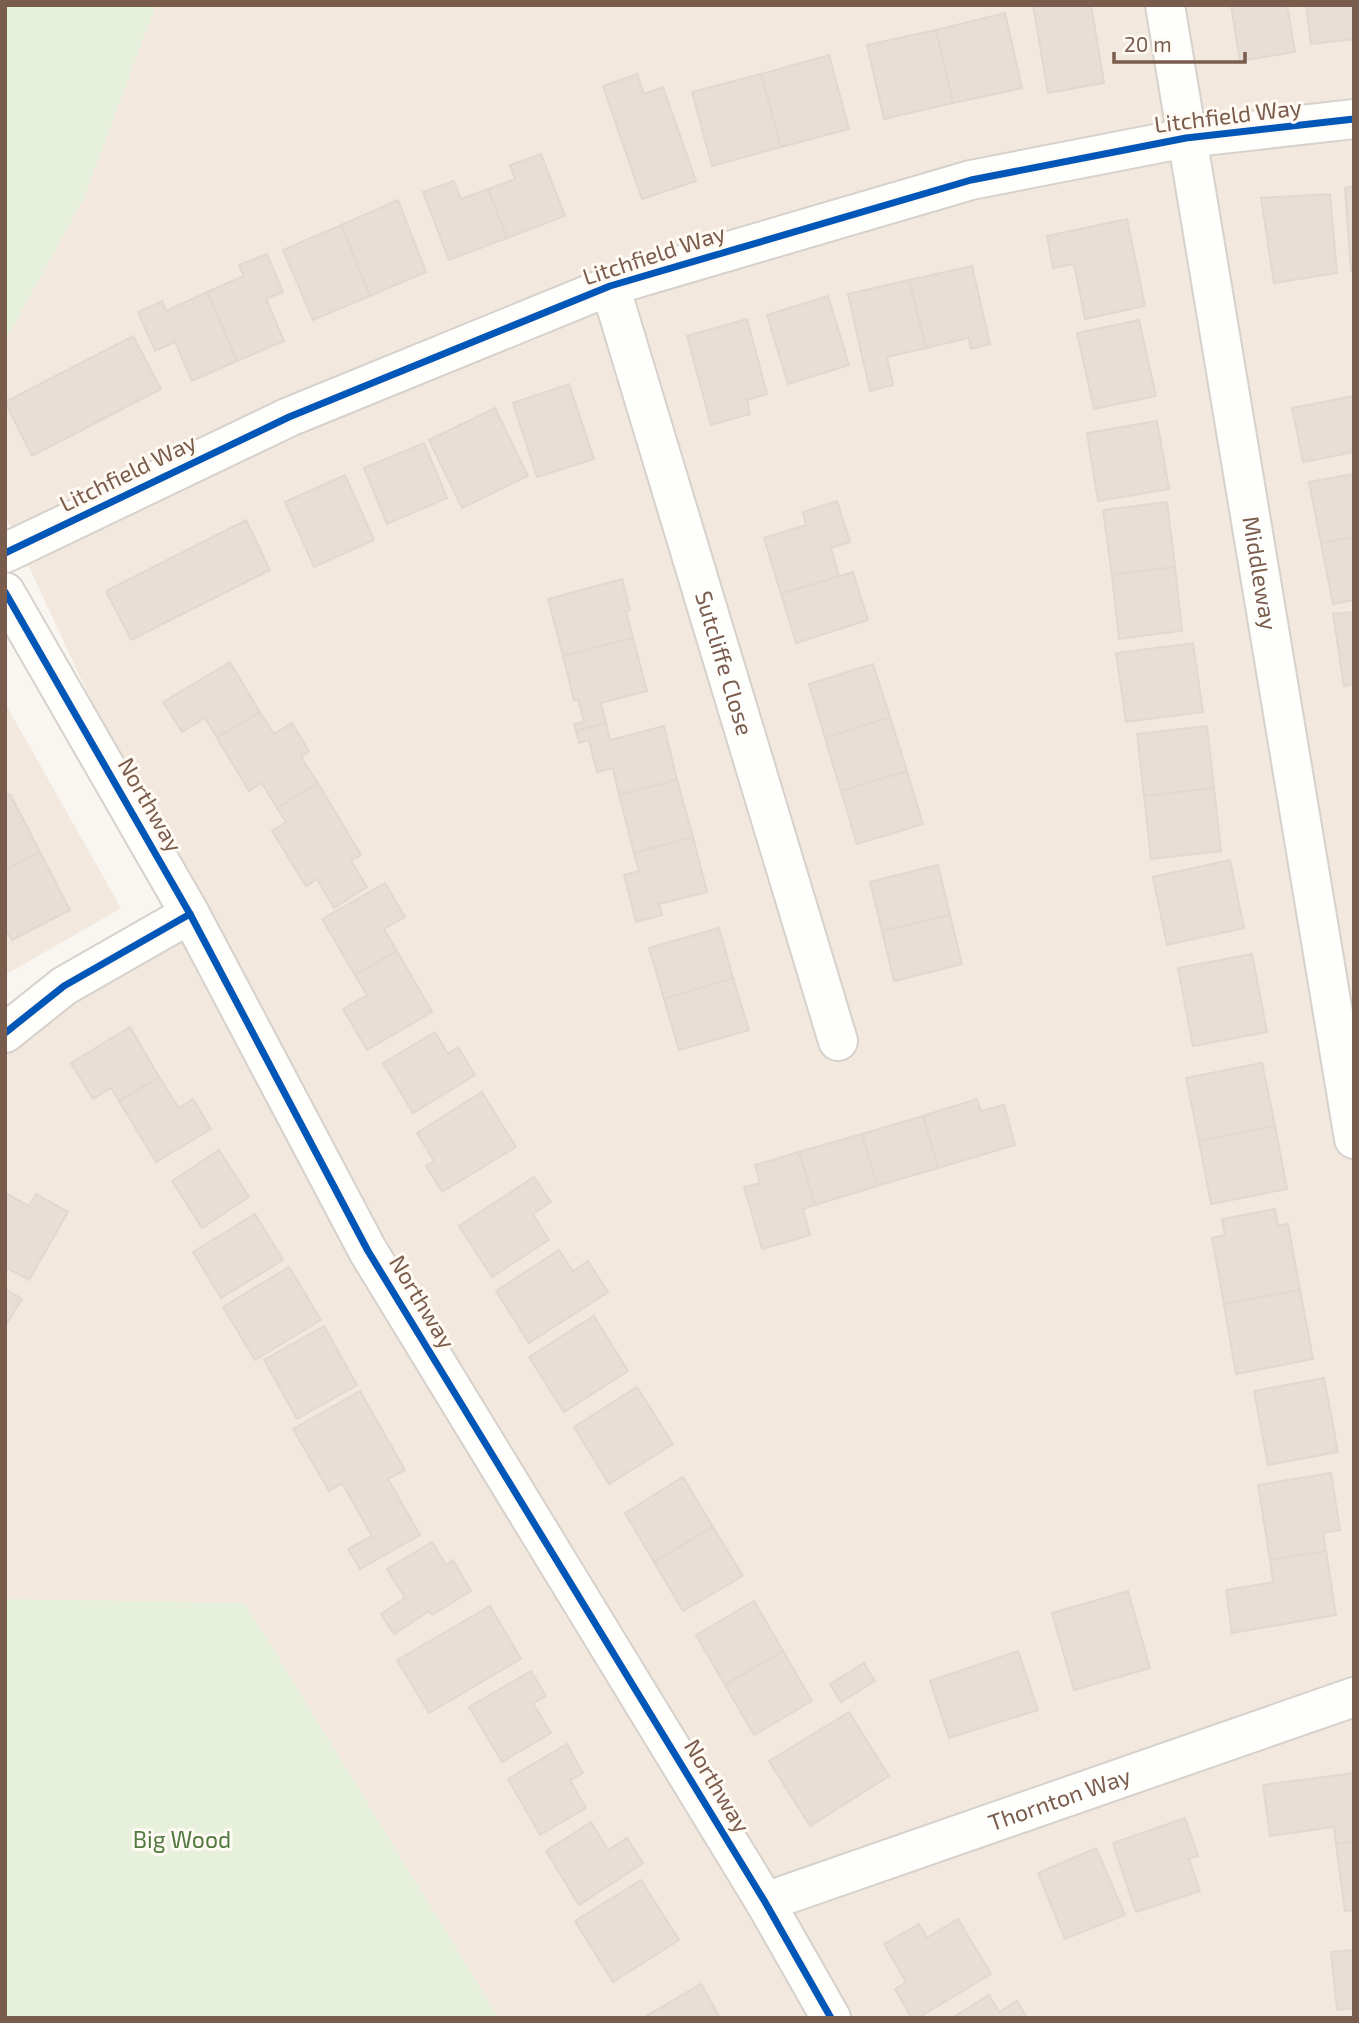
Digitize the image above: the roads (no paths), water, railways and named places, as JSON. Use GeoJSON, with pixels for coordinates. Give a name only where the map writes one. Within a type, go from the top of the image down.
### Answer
{"type":"FeatureCollection","features":[{"type":"Feature","properties":{"kind":"street","name":"Middleway"},"geometry":{"type":"LineString","coordinates":[[1165,5],[1354,1139]]}},
{"type":"Feature","properties":{"kind":"street","name":"Litchfield Way"},"geometry":{"type":"LineString","coordinates":[[5,553],[289,417],[610,286],[971,180],[1186,138],[1354,120]]}},
{"type":"Feature","properties":{"kind":"street","name":"Sutcliffe Close"},"geometry":{"type":"LineString","coordinates":[[610,286],[838,1041]]}},
{"type":"Feature","properties":{"kind":"street","name":"Northway"},"geometry":{"type":"LineString","coordinates":[[5,592],[190,914],[368,1251],[765,1902],[831,2018]]}},
{"type":"Feature","properties":{"kind":"street"},"geometry":{"type":"LineString","coordinates":[[5,1033],[64,986],[190,914]]}},
{"type":"Feature","properties":{"kind":"street","name":"Thornton Way"},"geometry":{"type":"LineString","coordinates":[[765,1902],[1354,1697]]}},
{"type":"Feature","properties":{"kind":"park label","name":"Big Wood"},"geometry":{"type":"Point","coordinates":[182,1840]}}]}
